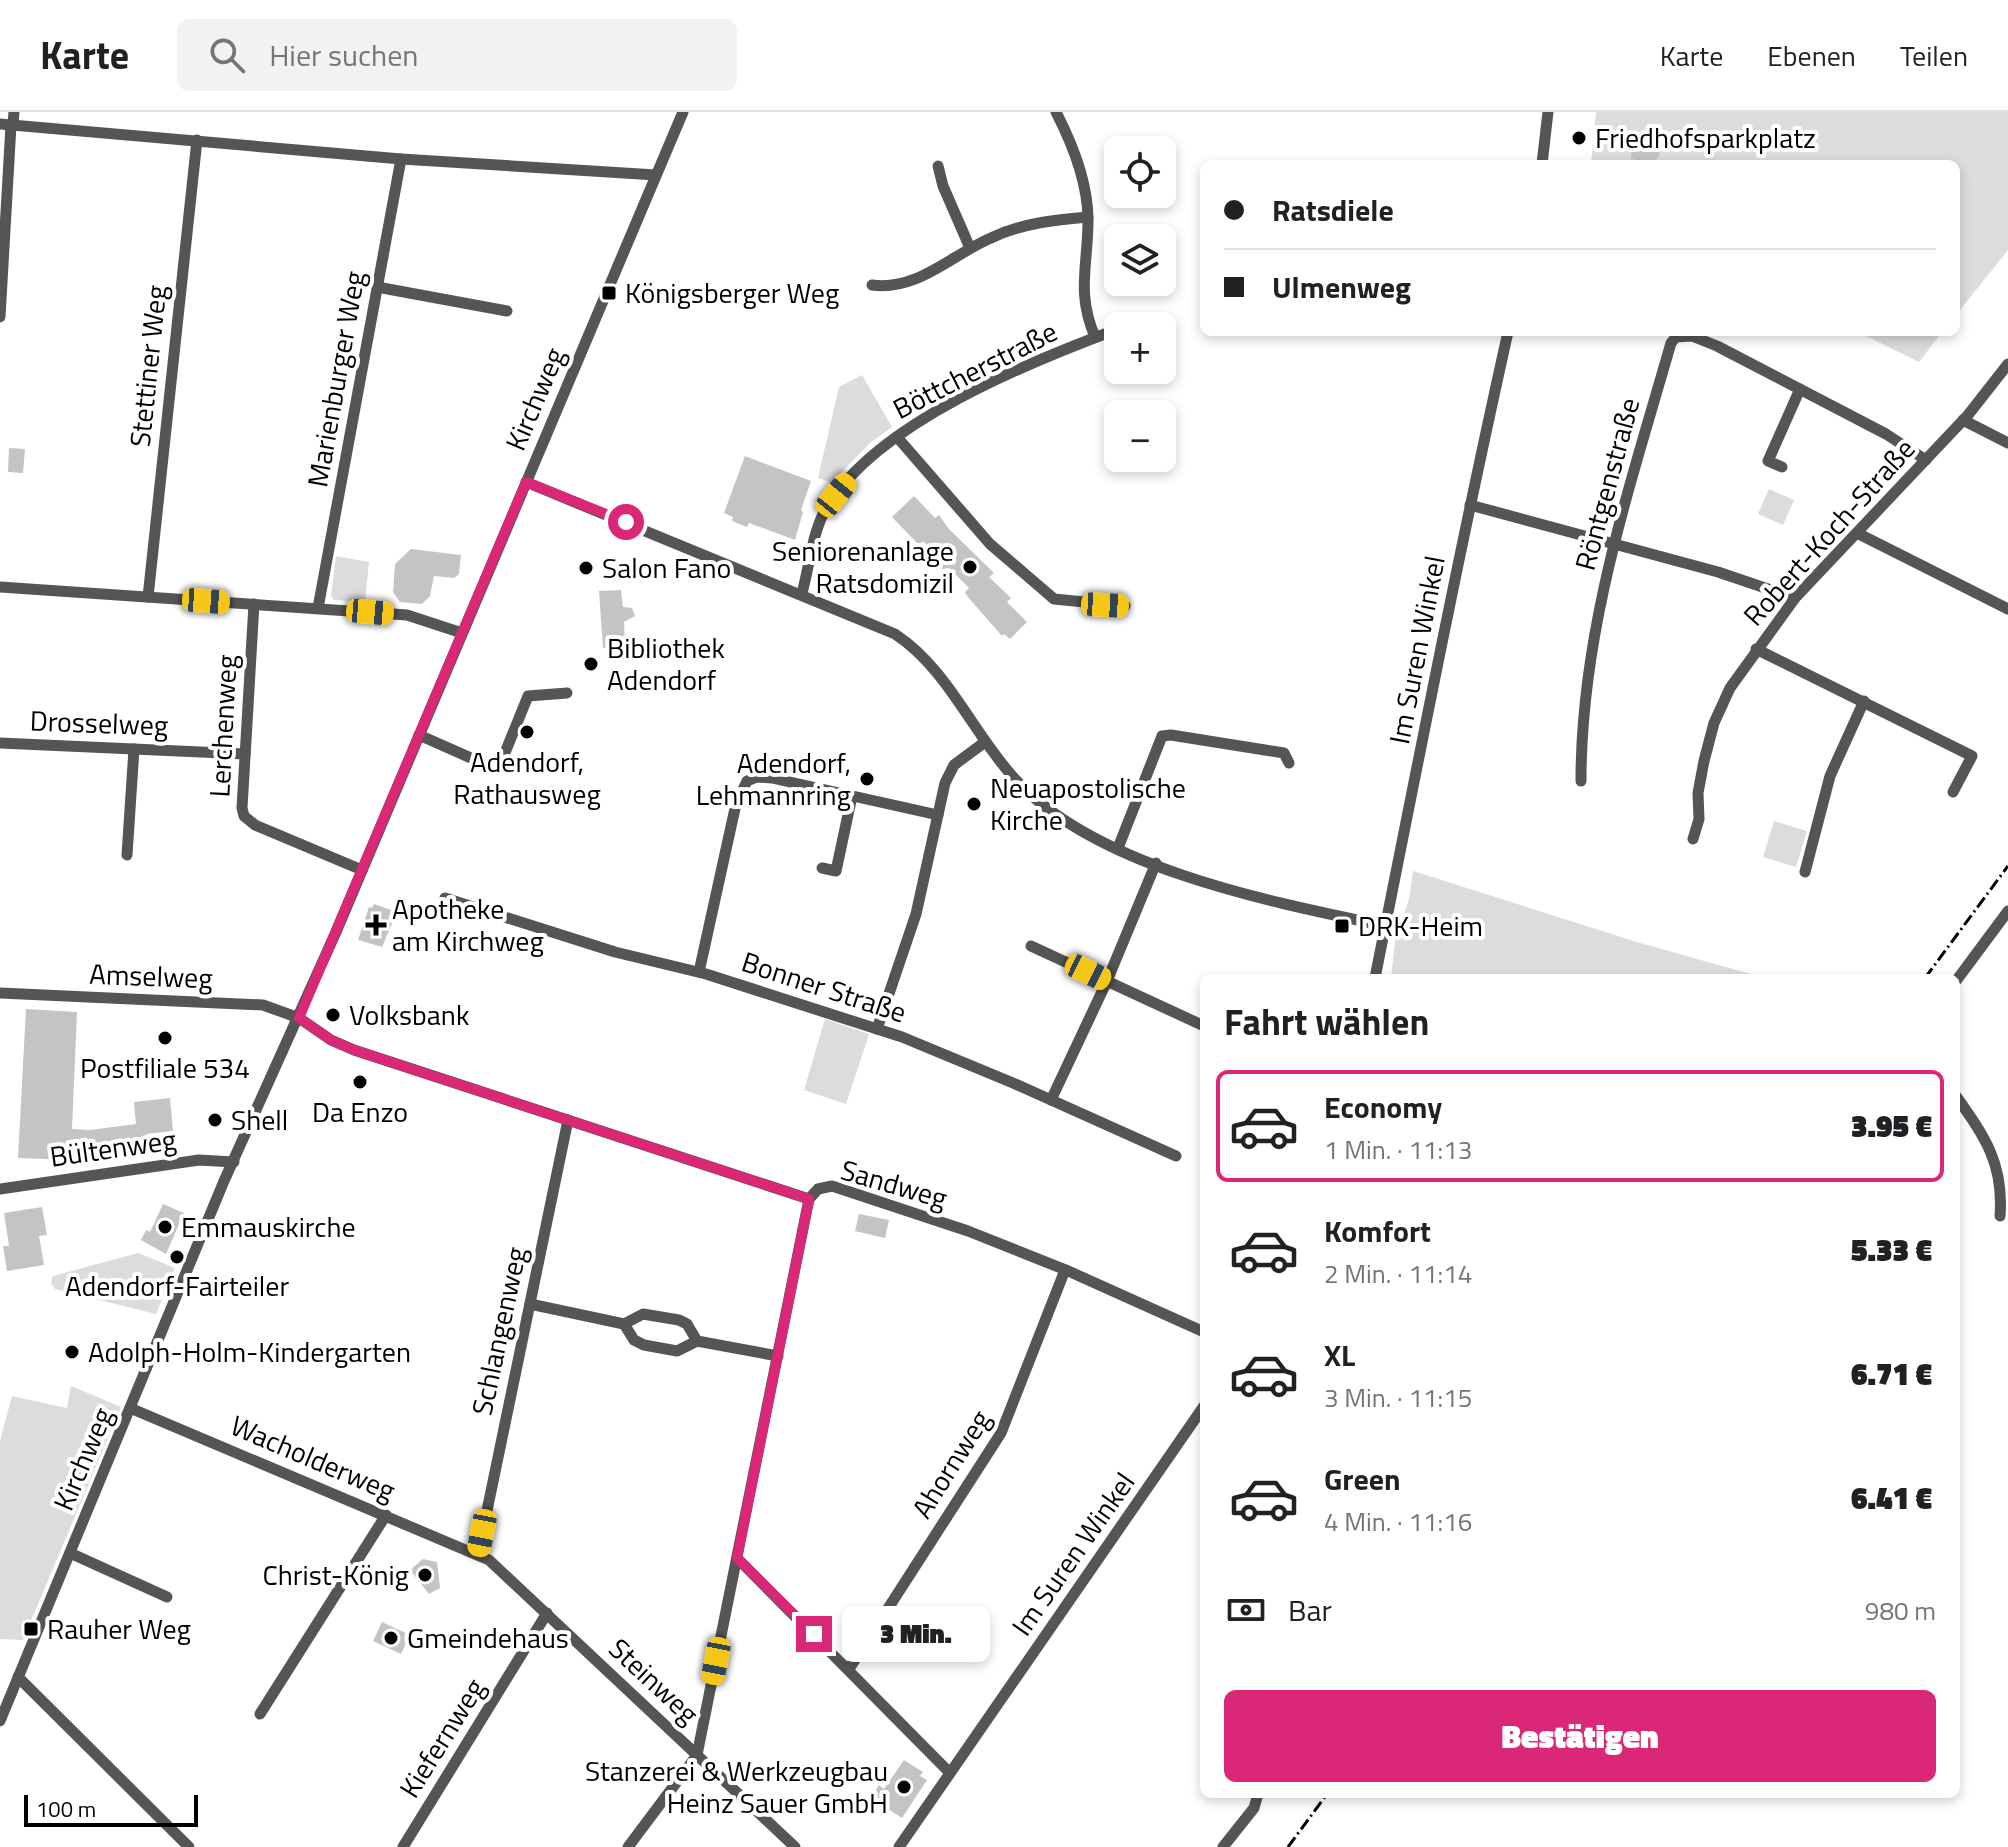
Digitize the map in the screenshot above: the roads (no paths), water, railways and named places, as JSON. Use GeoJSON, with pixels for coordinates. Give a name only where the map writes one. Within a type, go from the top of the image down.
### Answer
{"type":"FeatureCollection","features":[{"type":"Feature","properties":{"kind":"street"},"geometry":{"type":"LineString","coordinates":[[0,317],[8,125],[14,112]]}},
{"type":"Feature","properties":{"kind":"street","name":"Kirchweg"},"geometry":{"type":"LineString","coordinates":[[0,1721],[234,1162],[299,1018],[683,112]]}},
{"type":"Feature","properties":{"kind":"street"},"geometry":{"type":"LineString","coordinates":[[1056,112],[1080,170],[1088,217],[1083,302],[1095,337]]}},
{"type":"Feature","properties":{"kind":"street"},"geometry":{"type":"LineString","coordinates":[[1542,160],[1548,112]]}},
{"type":"Feature","properties":{"kind":"street"},"geometry":{"type":"LineString","coordinates":[[8,125],[401,159],[656,175]]}},
{"type":"Feature","properties":{"kind":"street","name":"Stettiner Weg"},"geometry":{"type":"LineString","coordinates":[[148,597],[197,140]]}},
{"type":"Feature","properties":{"kind":"street","name":"Marienburger Weg"},"geometry":{"type":"LineString","coordinates":[[318,608],[401,159]]}},
{"type":"Feature","properties":{"kind":"street"},"geometry":{"type":"LineString","coordinates":[[938,166],[943,186],[970,248]]}},
{"type":"Feature","properties":{"kind":"street"},"geometry":{"type":"LineString","coordinates":[[872,285],[892,288],[926,275],[970,248],[1026,225],[1088,217]]}},
{"type":"Feature","properties":{"kind":"street"},"geometry":{"type":"LineString","coordinates":[[377,287],[507,311]]}},
{"type":"Feature","properties":{"kind":"street","name":"Böttcherstraße"},"geometry":{"type":"LineString","coordinates":[[802,593],[816,531],[828,505],[846,482],[897,437],[972,393],[1104,334]]}},
{"type":"Feature","properties":{"kind":"street","name":"Im Suren Winkel"},"geometry":{"type":"LineString","coordinates":[[1376,974],[1418,770],[1434,670],[1507,336]]}},
{"type":"Feature","properties":{"kind":"street","name":"Röntgenstraße"},"geometry":{"type":"LineString","coordinates":[[1581,781],[1588,668],[1615,543],[1671,343],[1676,337],[1692,336],[1710,343],[1886,434],[1926,460]]}},
{"type":"Feature","properties":{"kind":"street","name":"Robert-Koch-Straße"},"geometry":{"type":"LineString","coordinates":[[1693,839],[1699,819],[1702,770],[1714,723],[1730,688],[1795,598],[1859,534],[1963,420],[2008,364]]}},
{"type":"Feature","properties":{"kind":"street"},"geometry":{"type":"LineString","coordinates":[[1782,467],[1768,461],[1800,389]]}},
{"type":"Feature","properties":{"kind":"street"},"geometry":{"type":"LineString","coordinates":[[1963,420],[2008,443]]}},
{"type":"Feature","properties":{"kind":"street"},"geometry":{"type":"LineString","coordinates":[[897,437],[990,544],[1054,599],[1125,606]]}},
{"type":"Feature","properties":{"kind":"street"},"geometry":{"type":"LineString","coordinates":[[526,482],[886,629],[910,644],[931,664],[1013,778],[1052,813],[1118,848],[1262,898],[1386,926]]}},
{"type":"Feature","properties":{"kind":"street"},"geometry":{"type":"LineString","coordinates":[[1470,505],[1728,575],[1795,598]]}},
{"type":"Feature","properties":{"kind":"street"},"geometry":{"type":"LineString","coordinates":[[1859,534],[2008,609]]}},
{"type":"Feature","properties":{"kind":"street"},"geometry":{"type":"LineString","coordinates":[[0,587],[407,615],[462,633]]}},
{"type":"Feature","properties":{"kind":"street","name":"Lerchenweg"},"geometry":{"type":"LineString","coordinates":[[254,604],[242,808],[250,822],[362,870]]}},
{"type":"Feature","properties":{"kind":"street"},"geometry":{"type":"LineString","coordinates":[[1756,649],[1972,756],[1953,792]]}},
{"type":"Feature","properties":{"kind":"street"},"geometry":{"type":"LineString","coordinates":[[419,735],[498,770],[528,696],[567,693]]}},
{"type":"Feature","properties":{"kind":"street"},"geometry":{"type":"LineString","coordinates":[[1805,872],[1830,776],[1864,701]]}},
{"type":"Feature","properties":{"kind":"street"},"geometry":{"type":"LineString","coordinates":[[1118,848],[1162,736],[1284,753],[1289,763]]}},
{"type":"Feature","properties":{"kind":"street"},"geometry":{"type":"LineString","coordinates":[[877,1029],[916,914],[949,772],[959,760],[985,742]]}},
{"type":"Feature","properties":{"kind":"street","name":"Drosselweg"},"geometry":{"type":"LineString","coordinates":[[0,743],[245,754]]}},
{"type":"Feature","properties":{"kind":"street"},"geometry":{"type":"LineString","coordinates":[[127,855],[134,749]]}},
{"type":"Feature","properties":{"kind":"street"},"geometry":{"type":"LineString","coordinates":[[699,972],[736,804],[747,781],[764,777],[938,815]]}},
{"type":"Feature","properties":{"kind":"street"},"geometry":{"type":"LineString","coordinates":[[822,868],[836,871],[852,796]]}},
{"type":"Feature","properties":{"kind":"street"},"geometry":{"type":"LineString","coordinates":[[1051,1100],[1107,981],[1156,863]]}},
{"type":"Feature","properties":{"kind":"street","name":"Bonner Straße"},"geometry":{"type":"LineString","coordinates":[[445,898],[604,949],[699,972],[935,1049],[1176,1156]]}},
{"type":"Feature","properties":{"kind":"street"},"geometry":{"type":"LineString","coordinates":[[1960,976],[2007,913]]}},
{"type":"Feature","properties":{"kind":"street"},"geometry":{"type":"LineString","coordinates":[[1031,946],[1200,1024]]}},
{"type":"Feature","properties":{"kind":"street","name":"Amselweg"},"geometry":{"type":"LineString","coordinates":[[0,993],[255,1004],[299,1018]]}},
{"type":"Feature","properties":{"kind":"street","name":"Sandweg"},"geometry":{"type":"LineString","coordinates":[[299,1018],[331,1040],[354,1050],[809,1199],[818,1189],[832,1186],[963,1229],[1200,1330]]}},
{"type":"Feature","properties":{"kind":"street"},"geometry":{"type":"LineString","coordinates":[[1960,1102],[1988,1145],[2002,1188],[2000,1216]]}},
{"type":"Feature","properties":{"kind":"street","name":"Schlangenweg"},"geometry":{"type":"LineString","coordinates":[[478,1554],[568,1120]]}},
{"type":"Feature","properties":{"kind":"street","name":"Bültenweg"},"geometry":{"type":"LineString","coordinates":[[0,1189],[199,1160],[234,1162]]}},
{"type":"Feature","properties":{"kind":"street"},"geometry":{"type":"LineString","coordinates":[[628,1847],[697,1755],[809,1199]]}},
{"type":"Feature","properties":{"kind":"street","name":"Ahornweg"},"geometry":{"type":"LineString","coordinates":[[849,1669],[1001,1433],[1065,1270]]}},
{"type":"Feature","properties":{"kind":"street"},"geometry":{"type":"LineString","coordinates":[[530,1304],[624,1324],[643,1314],[679,1320],[687,1324],[697,1341]]}},
{"type":"Feature","properties":{"kind":"street"},"geometry":{"type":"LineString","coordinates":[[624,1324],[634,1340],[644,1345],[677,1351],[697,1341],[778,1356]]}},
{"type":"Feature","properties":{"kind":"street","name":"Wacholderweg"},"geometry":{"type":"LineString","coordinates":[[130,1408],[478,1554]]}},
{"type":"Feature","properties":{"kind":"street","name":"Im Suren Winkel"},"geometry":{"type":"LineString","coordinates":[[899,1847],[1200,1412]]}},
{"type":"Feature","properties":{"kind":"street"},"geometry":{"type":"LineString","coordinates":[[260,1714],[386,1515]]}},
{"type":"Feature","properties":{"kind":"street"},"geometry":{"type":"LineString","coordinates":[[70,1553],[167,1597]]}},
{"type":"Feature","properties":{"kind":"street","name":"Steinweg"},"geometry":{"type":"LineString","coordinates":[[478,1554],[503,1570],[795,1847]]}},
{"type":"Feature","properties":{"kind":"street"},"geometry":{"type":"LineString","coordinates":[[737,1558],[950,1773]]}},
{"type":"Feature","properties":{"kind":"street","name":"Kiefernweg"},"geometry":{"type":"LineString","coordinates":[[403,1847],[547,1613]]}},
{"type":"Feature","properties":{"kind":"street"},"geometry":{"type":"LineString","coordinates":[[18,1677],[189,1847]]}},
{"type":"Feature","properties":{"kind":"street"},"geometry":{"type":"LineString","coordinates":[[1223,1847],[1254,1808],[1257,1798]]}},
{"type":"Feature","properties":{"kind":"railway"},"geometry":{"type":"LineString","coordinates":[[1928,974],[2008,866]]}},
{"type":"Feature","properties":{"kind":"railway"},"geometry":{"type":"LineString","coordinates":[[1288,1847],[1324,1798]]}},
{"type":"Feature","properties":{"kind":"place","name":"Friedhofsparkplatz"},"geometry":{"type":"Point","coordinates":[1579,138]}},
{"type":"Feature","properties":{"kind":"place","name":"Königsberger Weg"},"geometry":{"type":"Point","coordinates":[609,293]}},
{"type":"Feature","properties":{"kind":"place","name":"Seniorenanlage Ratsdomizil"},"geometry":{"type":"Point","coordinates":[970,567]}},
{"type":"Feature","properties":{"kind":"place","name":"Salon Fano"},"geometry":{"type":"Point","coordinates":[586,568]}},
{"type":"Feature","properties":{"kind":"place","name":"Bibliothek Adendorf"},"geometry":{"type":"Point","coordinates":[591,664]}},
{"type":"Feature","properties":{"kind":"place","name":"Adendorf, Rathausweg"},"geometry":{"type":"Point","coordinates":[527,732]}},
{"type":"Feature","properties":{"kind":"place","name":"Adendorf, Lehmannring"},"geometry":{"type":"Point","coordinates":[867,779]}},
{"type":"Feature","properties":{"kind":"place","name":"Neuapostolische Kirche"},"geometry":{"type":"Point","coordinates":[974,804]}},
{"type":"Feature","properties":{"kind":"place","name":"Apotheke am Kirchweg"},"geometry":{"type":"Point","coordinates":[376,925]}},
{"type":"Feature","properties":{"kind":"place","name":"DRK-Heim"},"geometry":{"type":"Point","coordinates":[1342,926]}},
{"type":"Feature","properties":{"kind":"place","name":"Volksbank"},"geometry":{"type":"Point","coordinates":[333,1015]}},
{"type":"Feature","properties":{"kind":"place","name":"Postfiliale 534"},"geometry":{"type":"Point","coordinates":[165,1038]}},
{"type":"Feature","properties":{"kind":"place","name":"Da Enzo"},"geometry":{"type":"Point","coordinates":[360,1082]}},
{"type":"Feature","properties":{"kind":"place","name":"Shell"},"geometry":{"type":"Point","coordinates":[215,1120]}},
{"type":"Feature","properties":{"kind":"place","name":"Emmauskirche"},"geometry":{"type":"Point","coordinates":[165,1227]}},
{"type":"Feature","properties":{"kind":"place","name":"Adendorf-Fairteiler"},"geometry":{"type":"Point","coordinates":[177,1257]}},
{"type":"Feature","properties":{"kind":"place","name":"Adolph-Holm-Kindergarten"},"geometry":{"type":"Point","coordinates":[72,1352]}},
{"type":"Feature","properties":{"kind":"place","name":"Christ-König"},"geometry":{"type":"Point","coordinates":[425,1575]}},
{"type":"Feature","properties":{"kind":"place","name":"Rauher Weg"},"geometry":{"type":"Point","coordinates":[31,1629]}},
{"type":"Feature","properties":{"kind":"place","name":"Gmeindehaus"},"geometry":{"type":"Point","coordinates":[391,1638]}},
{"type":"Feature","properties":{"kind":"place","name":"Stanzerei & Werkzeugbau Heinz Sauer GmbH"},"geometry":{"type":"Point","coordinates":[904,1787]}}]}
